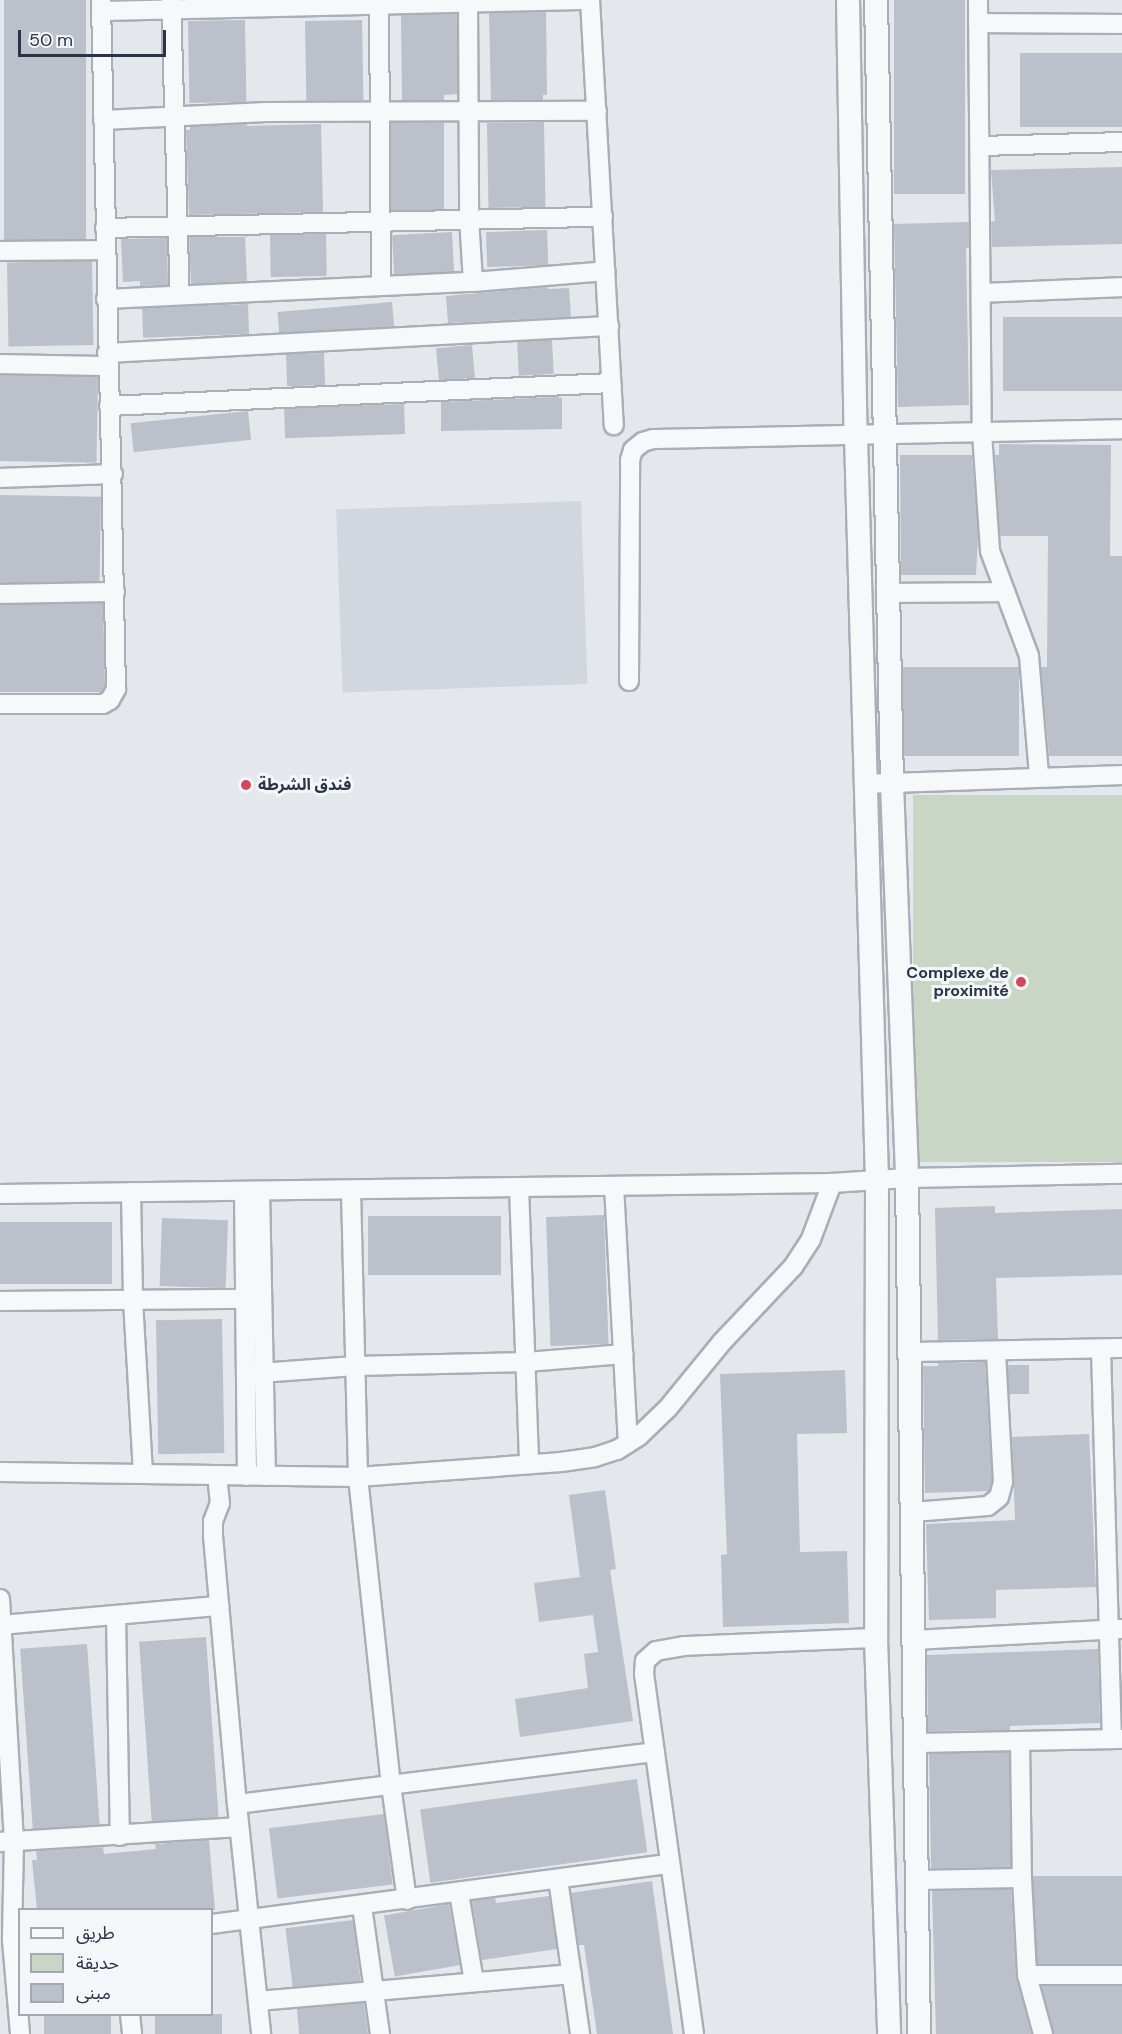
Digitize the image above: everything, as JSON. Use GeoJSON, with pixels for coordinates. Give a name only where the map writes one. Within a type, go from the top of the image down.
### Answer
{"type":"FeatureCollection","features":[{"type":"Feature","properties":{"kind":"street"},"geometry":{"type":"LineString","coordinates":[[0,704],[96,704],[110,700],[116,689],[101,5],[583,0]]}},
{"type":"Feature","properties":{"kind":"street"},"geometry":{"type":"LineString","coordinates":[[590,0],[614,425]]}},
{"type":"Feature","properties":{"kind":"street"},"geometry":{"type":"LineString","coordinates":[[848,0],[856,437],[878,1179],[876,1638],[889,2034]]}},
{"type":"Feature","properties":{"kind":"street"},"geometry":{"type":"LineString","coordinates":[[876,0],[884,435],[890,593],[892,784],[907,1178],[919,2034]]}},
{"type":"Feature","properties":{"kind":"street"},"geometry":{"type":"LineString","coordinates":[[978,0],[982,433],[990,551],[1029,656],[1039,776]]}},
{"type":"Feature","properties":{"kind":"street"},"geometry":{"type":"LineString","coordinates":[[468,1],[469,218],[473,282]]}},
{"type":"Feature","properties":{"kind":"street"},"geometry":{"type":"LineString","coordinates":[[379,2],[381,286]]}},
{"type":"Feature","properties":{"kind":"street"},"geometry":{"type":"LineString","coordinates":[[171,4],[176,226],[180,295]]}},
{"type":"Feature","properties":{"kind":"street"},"geometry":{"type":"LineString","coordinates":[[978,23],[1122,24]]}},
{"type":"Feature","properties":{"kind":"street"},"geometry":{"type":"LineString","coordinates":[[103,120],[266,112],[597,111]]}},
{"type":"Feature","properties":{"kind":"street"},"geometry":{"type":"LineString","coordinates":[[980,146],[1122,142]]}},
{"type":"Feature","properties":{"kind":"street"},"geometry":{"type":"LineString","coordinates":[[105,228],[469,218],[603,217]]}},
{"type":"Feature","properties":{"kind":"street"},"geometry":{"type":"LineString","coordinates":[[0,251],[105,250]]}},
{"type":"Feature","properties":{"kind":"street"},"geometry":{"type":"LineString","coordinates":[[106,299],[473,282],[606,271]]}},
{"type":"Feature","properties":{"kind":"street"},"geometry":{"type":"LineString","coordinates":[[981,293],[1122,286]]}},
{"type":"Feature","properties":{"kind":"street"},"geometry":{"type":"LineString","coordinates":[[0,364],[609,326]]}},
{"type":"Feature","properties":{"kind":"street"},"geometry":{"type":"LineString","coordinates":[[110,406],[611,383]]}},
{"type":"Feature","properties":{"kind":"street"},"geometry":{"type":"LineString","coordinates":[[629,681],[630,460],[637,446],[653,440],[1122,429]]}},
{"type":"Feature","properties":{"kind":"street"},"geometry":{"type":"LineString","coordinates":[[0,478],[113,474]]}},
{"type":"Feature","properties":{"kind":"street"},"geometry":{"type":"LineString","coordinates":[[0,594],[115,592]]}},
{"type":"Feature","properties":{"kind":"street"},"geometry":{"type":"LineString","coordinates":[[890,593],[1005,592]]}},
{"type":"Feature","properties":{"kind":"street"},"geometry":{"type":"LineString","coordinates":[[865,784],[1039,776],[1122,775]]}},
{"type":"Feature","properties":{"kind":"street"},"geometry":{"type":"LineString","coordinates":[[0,1194],[832,1183],[907,1178],[1122,1174]]}},
{"type":"Feature","properties":{"kind":"street"},"geometry":{"type":"LineString","coordinates":[[0,1472],[358,1477],[595,1457],[639,1436],[668,1408],[722,1342],[793,1267],[811,1239],[832,1183]]}},
{"type":"Feature","properties":{"kind":"street"},"geometry":{"type":"LineString","coordinates":[[614,1186],[628,1443]]}},
{"type":"Feature","properties":{"kind":"street"},"geometry":{"type":"LineString","coordinates":[[519,1187],[529,1464]]}},
{"type":"Feature","properties":{"kind":"street"},"geometry":{"type":"LineString","coordinates":[[351,1190],[358,1477],[391,1785],[407,1900]]}},
{"type":"Feature","properties":{"kind":"street"},"geometry":{"type":"LineString","coordinates":[[252,1191],[246,1299],[266,1476]]}},
{"type":"Feature","properties":{"kind":"street"},"geometry":{"type":"LineString","coordinates":[[247,1476],[256,1373],[252,1191]]}},
{"type":"Feature","properties":{"kind":"street"},"geometry":{"type":"LineString","coordinates":[[131,1192],[133,1300],[143,1474]]}},
{"type":"Feature","properties":{"kind":"street"},"geometry":{"type":"LineString","coordinates":[[0,1301],[246,1299]]}},
{"type":"Feature","properties":{"kind":"street"},"geometry":{"type":"LineString","coordinates":[[914,1743],[1117,1739],[1113,1464],[1101,1348]]}},
{"type":"Feature","properties":{"kind":"street"},"geometry":{"type":"LineString","coordinates":[[909,1352],[1122,1348]]}},
{"type":"Feature","properties":{"kind":"street"},"geometry":{"type":"LineString","coordinates":[[913,1512],[988,1506],[1000,1493],[1003,1482],[996,1351]]}},
{"type":"Feature","properties":{"kind":"street"},"geometry":{"type":"LineString","coordinates":[[256,1373],[355,1366],[527,1362],[624,1354]]}},
{"type":"Feature","properties":{"kind":"street"},"geometry":{"type":"LineString","coordinates":[[217,1475],[220,1503],[213,1526],[219,1606],[261,2034]]}},
{"type":"Feature","properties":{"kind":"street"},"geometry":{"type":"LineString","coordinates":[[0,1599],[7,1842],[18,1987]]}},
{"type":"Feature","properties":{"kind":"street"},"geometry":{"type":"LineString","coordinates":[[1,1625],[219,1606]]}},
{"type":"Feature","properties":{"kind":"street"},"geometry":{"type":"LineString","coordinates":[[116,1615],[120,1836]]}},
{"type":"Feature","properties":{"kind":"street"},"geometry":{"type":"LineString","coordinates":[[913,1640],[1115,1629]]}},
{"type":"Feature","properties":{"kind":"street"},"geometry":{"type":"LineString","coordinates":[[694,2034],[644,1674],[645,1661],[652,1653],[684,1646],[876,1638]]}},
{"type":"Feature","properties":{"kind":"street"},"geometry":{"type":"LineString","coordinates":[[1020,1741],[1022,1878],[1027,1975],[1043,2034]]}},
{"type":"Feature","properties":{"kind":"street"},"geometry":{"type":"LineString","coordinates":[[237,1804],[655,1752]]}},
{"type":"Feature","properties":{"kind":"street"},"geometry":{"type":"LineString","coordinates":[[7,1842],[239,1827]]}},
{"type":"Feature","properties":{"kind":"street"},"geometry":{"type":"LineString","coordinates":[[213,1924],[670,1864]]}},
{"type":"Feature","properties":{"kind":"street"},"geometry":{"type":"LineString","coordinates":[[916,1880],[1022,1878]]}},
{"type":"Feature","properties":{"kind":"street"},"geometry":{"type":"LineString","coordinates":[[558,1879],[580,2034]]}},
{"type":"Feature","properties":{"kind":"street"},"geometry":{"type":"LineString","coordinates":[[459,1893],[474,1982]]}},
{"type":"Feature","properties":{"kind":"street"},"geometry":{"type":"LineString","coordinates":[[362,1906],[380,2034]]}},
{"type":"Feature","properties":{"kind":"street"},"geometry":{"type":"LineString","coordinates":[[258,2001],[572,1974]]}},
{"type":"Feature","properties":{"kind":"street"},"geometry":{"type":"LineString","coordinates":[[1027,1975],[1122,1975]]}},
{"type":"Feature","properties":{"kind":"street"},"geometry":{"type":"LineString","coordinates":[[19,2016],[20,2034]]}},
{"type":"Feature","properties":{"kind":"street"},"geometry":{"type":"LineString","coordinates":[[130,2016],[132,2034]]}},
{"type":"Feature","properties":{"kind":"shaded area"},"geometry":{"type":"Polygon","coordinates":[[[581,501],[587,684],[343,692],[336,510],[581,501]]]}},
{"type":"Feature","properties":{"kind":"green space","name":"Complexe de proximité"},"geometry":{"type":"Polygon","coordinates":[[[913,795],[1122,795],[1122,1162],[913,1162],[913,795]]]}},
{"type":"Feature","properties":{"kind":"building"},"geometry":{"type":"Polygon","coordinates":[[[4,0],[86,0],[86,240],[4,240],[4,0]]]}},
{"type":"Feature","properties":{"kind":"building"},"geometry":{"type":"Polygon","coordinates":[[[894,0],[965,0],[965,194],[894,194],[894,0]]]}},
{"type":"Feature","properties":{"kind":"building"},"geometry":{"type":"Polygon","coordinates":[[[546,12],[547,95],[543,95],[543,100],[491,100],[489,13],[546,12]]]}},
{"type":"Feature","properties":{"kind":"building"},"geometry":{"type":"Polygon","coordinates":[[[457,14],[457,94],[444,95],[444,100],[402,100],[401,15],[457,14]]]}},
{"type":"Feature","properties":{"kind":"building"},"geometry":{"type":"Polygon","coordinates":[[[245,20],[246,102],[189,103],[188,21],[245,20]]]}},
{"type":"Feature","properties":{"kind":"building"},"geometry":{"type":"Polygon","coordinates":[[[362,20],[363,100],[306,101],[305,21],[362,20]]]}},
{"type":"Feature","properties":{"kind":"building"},"geometry":{"type":"Polygon","coordinates":[[[1020,53],[1122,53],[1122,127],[1020,127],[1020,53]]]}},
{"type":"Feature","properties":{"kind":"building"},"geometry":{"type":"Polygon","coordinates":[[[544,122],[545,207],[488,208],[487,123],[544,122]]]}},
{"type":"Feature","properties":{"kind":"building"},"geometry":{"type":"Polygon","coordinates":[[[391,123],[444,123],[444,210],[391,210],[391,123]]]}},
{"type":"Feature","properties":{"kind":"building"},"geometry":{"type":"Polygon","coordinates":[[[247,124],[247,126],[321,124],[323,212],[189,215],[186,130],[190,130],[190,127],[247,124]]]}},
{"type":"Feature","properties":{"kind":"building"},"geometry":{"type":"Polygon","coordinates":[[[1122,167],[1122,244],[992,247],[991,222],[995,221],[991,170],[1122,167]]]}},
{"type":"Feature","properties":{"kind":"building"},"geometry":{"type":"Polygon","coordinates":[[[969,222],[969,248],[966,248],[969,405],[898,407],[894,224],[969,222]]]}},
{"type":"Feature","properties":{"kind":"building"},"geometry":{"type":"Polygon","coordinates":[[[547,230],[548,265],[487,267],[486,232],[547,230]]]}},
{"type":"Feature","properties":{"kind":"building"},"geometry":{"type":"Polygon","coordinates":[[[452,232],[454,272],[394,275],[392,235],[452,232]]]}},
{"type":"Feature","properties":{"kind":"building"},"geometry":{"type":"Polygon","coordinates":[[[326,234],[327,276],[271,277],[270,235],[326,234]]]}},
{"type":"Feature","properties":{"kind":"building"},"geometry":{"type":"Polygon","coordinates":[[[245,236],[247,281],[191,284],[189,237],[245,236]]]}},
{"type":"Feature","properties":{"kind":"building"},"geometry":{"type":"Polygon","coordinates":[[[167,238],[168,285],[140,286],[140,281],[123,282],[121,239],[167,238]]]}},
{"type":"Feature","properties":{"kind":"building"},"geometry":{"type":"Polygon","coordinates":[[[92,261],[93,345],[8,346],[7,262],[92,261]]]}},
{"type":"Feature","properties":{"kind":"building"},"geometry":{"type":"Polygon","coordinates":[[[548,287],[548,289],[569,288],[571,317],[448,323],[446,296],[548,287]]]}},
{"type":"Feature","properties":{"kind":"building"},"geometry":{"type":"Polygon","coordinates":[[[392,302],[394,326],[280,336],[277,312],[392,302]]]}},
{"type":"Feature","properties":{"kind":"building"},"geometry":{"type":"Polygon","coordinates":[[[248,304],[249,334],[143,338],[142,308],[248,304]]]}},
{"type":"Feature","properties":{"kind":"building"},"geometry":{"type":"Polygon","coordinates":[[[1003,317],[1122,317],[1122,391],[1003,391],[1003,317]]]}},
{"type":"Feature","properties":{"kind":"building"},"geometry":{"type":"Polygon","coordinates":[[[552,340],[554,374],[519,376],[517,342],[552,340]]]}},
{"type":"Feature","properties":{"kind":"building"},"geometry":{"type":"Polygon","coordinates":[[[472,345],[475,378],[439,381],[436,348],[472,345]]]}},
{"type":"Feature","properties":{"kind":"building"},"geometry":{"type":"Polygon","coordinates":[[[324,353],[325,385],[287,386],[286,354],[324,353]]]}},
{"type":"Feature","properties":{"kind":"building"},"geometry":{"type":"Polygon","coordinates":[[[0,375],[98,377],[96,463],[0,461],[0,375]]]}},
{"type":"Feature","properties":{"kind":"building"},"geometry":{"type":"Polygon","coordinates":[[[562,398],[562,429],[441,431],[441,402],[562,398]]]}},
{"type":"Feature","properties":{"kind":"building"},"geometry":{"type":"Polygon","coordinates":[[[404,404],[405,434],[285,438],[284,408],[404,404]]]}},
{"type":"Feature","properties":{"kind":"building"},"geometry":{"type":"Polygon","coordinates":[[[248,411],[251,440],[134,452],[131,423],[248,411]]]}},
{"type":"Feature","properties":{"kind":"building"},"geometry":{"type":"Polygon","coordinates":[[[999,444],[1111,445],[1110,556],[1122,556],[1122,756],[1049,756],[1041,667],[1047,667],[1048,536],[1000,536],[995,455],[999,455],[999,444]]]}},
{"type":"Feature","properties":{"kind":"building"},"geometry":{"type":"Polygon","coordinates":[[[900,455],[972,455],[978,536],[976,575],[901,575],[900,455]]]}},
{"type":"Feature","properties":{"kind":"building"},"geometry":{"type":"Polygon","coordinates":[[[0,495],[101,497],[99,585],[0,583],[0,495]]]}},
{"type":"Feature","properties":{"kind":"building"},"geometry":{"type":"Polygon","coordinates":[[[103,603],[105,686],[102,692],[0,692],[0,605],[103,603]]]}},
{"type":"Feature","properties":{"kind":"building"},"geometry":{"type":"Polygon","coordinates":[[[903,667],[1019,667],[1019,756],[903,756],[903,667]]]}},
{"type":"Feature","properties":{"kind":"building"},"geometry":{"type":"Polygon","coordinates":[[[995,1206],[995,1213],[1122,1209],[1122,1275],[996,1278],[998,1339],[938,1340],[935,1208],[995,1206]]]}},
{"type":"Feature","properties":{"kind":"building"},"geometry":{"type":"Polygon","coordinates":[[[604,1215],[609,1344],[551,1346],[546,1217],[604,1215]]]}},
{"type":"Feature","properties":{"kind":"building"},"geometry":{"type":"Polygon","coordinates":[[[368,1216],[501,1216],[501,1275],[368,1275],[368,1216]]]}},
{"type":"Feature","properties":{"kind":"building"},"geometry":{"type":"Polygon","coordinates":[[[162,1218],[228,1220],[226,1288],[160,1286],[162,1218]]]}},
{"type":"Feature","properties":{"kind":"building"},"geometry":{"type":"Polygon","coordinates":[[[0,1222],[112,1222],[112,1284],[0,1284],[0,1222]]]}},
{"type":"Feature","properties":{"kind":"building"},"geometry":{"type":"Polygon","coordinates":[[[222,1319],[224,1453],[158,1454],[156,1320],[222,1319]]]}},
{"type":"Feature","properties":{"kind":"building"},"geometry":{"type":"Polygon","coordinates":[[[985,1362],[992,1481],[989,1491],[925,1493],[923,1366],[938,1366],[938,1363],[985,1362]]]}},
{"type":"Feature","properties":{"kind":"building"},"geometry":{"type":"Polygon","coordinates":[[[1008,1365],[1029,1365],[1029,1394],[1008,1394],[1008,1365]]]}},
{"type":"Feature","properties":{"kind":"building"},"geometry":{"type":"Polygon","coordinates":[[[845,1370],[847,1433],[797,1434],[800,1552],[847,1551],[849,1623],[723,1627],[721,1555],[727,1554],[720,1374],[845,1370]]]}},
{"type":"Feature","properties":{"kind":"building"},"geometry":{"type":"Polygon","coordinates":[[[1089,1434],[1096,1587],[996,1590],[996,1618],[929,1620],[926,1524],[1015,1520],[1012,1437],[1089,1434]]]}},
{"type":"Feature","properties":{"kind":"building"},"geometry":{"type":"Polygon","coordinates":[[[605,1490],[616,1569],[610,1570],[633,1721],[520,1737],[515,1699],[588,1688],[584,1654],[598,1652],[593,1615],[539,1622],[534,1583],[580,1577],[569,1495],[605,1490]]]}},
{"type":"Feature","properties":{"kind":"building"},"geometry":{"type":"Polygon","coordinates":[[[206,1637],[219,1818],[152,1822],[139,1642],[206,1637]]]}},
{"type":"Feature","properties":{"kind":"building"},"geometry":{"type":"Polygon","coordinates":[[[87,1644],[100,1825],[33,1829],[20,1649],[87,1644]]]}},
{"type":"Feature","properties":{"kind":"building"},"geometry":{"type":"Polygon","coordinates":[[[1098,1649],[1100,1723],[1010,1726],[1010,1730],[928,1731],[927,1655],[1098,1649]]]}},
{"type":"Feature","properties":{"kind":"building"},"geometry":{"type":"Polygon","coordinates":[[[1009,1752],[1011,1867],[931,1868],[929,1753],[1009,1752]]]}},
{"type":"Feature","properties":{"kind":"building"},"geometry":{"type":"Polygon","coordinates":[[[637,1779],[647,1852],[430,1883],[420,1809],[637,1779]]]}},
{"type":"Feature","properties":{"kind":"building"},"geometry":{"type":"Polygon","coordinates":[[[384,1814],[393,1884],[278,1899],[269,1828],[384,1814]]]}},
{"type":"Feature","properties":{"kind":"building"},"geometry":{"type":"Polygon","coordinates":[[[209,1840],[215,1910],[213,1908],[37,1908],[32,1860],[37,1860],[36,1851],[103,1847],[104,1854],[156,1849],[155,1844],[209,1840]]]}},
{"type":"Feature","properties":{"kind":"building"},"geometry":{"type":"Polygon","coordinates":[[[1033,1876],[1122,1876],[1122,1964],[1033,1964],[1033,1876]]]}},
{"type":"Feature","properties":{"kind":"building"},"geometry":{"type":"Polygon","coordinates":[[[652,1881],[673,2034],[597,2034],[584,1945],[579,1945],[571,1893],[652,1881]]]}},
{"type":"Feature","properties":{"kind":"building"},"geometry":{"type":"Polygon","coordinates":[[[1011,1889],[1016,1976],[1031,2034],[936,2034],[932,1891],[1011,1889]]]}},
{"type":"Feature","properties":{"kind":"building"},"geometry":{"type":"Polygon","coordinates":[[[549,1896],[557,1949],[482,1960],[472,1901],[495,1898],[496,1903],[549,1896]]]}},
{"type":"Feature","properties":{"kind":"building"},"geometry":{"type":"Polygon","coordinates":[[[449,1904],[460,1965],[395,1977],[384,1915],[449,1904]]]}},
{"type":"Feature","properties":{"kind":"building"},"geometry":{"type":"Polygon","coordinates":[[[353,1920],[361,1982],[293,1990],[286,1928],[353,1920]]]}},
{"type":"Feature","properties":{"kind":"building"},"geometry":{"type":"Polygon","coordinates":[[[1042,1986],[1122,1986],[1122,2034],[1054,2034],[1042,1986]]]}},
{"type":"Feature","properties":{"kind":"building"},"geometry":{"type":"Polygon","coordinates":[[[364,2003],[368,2034],[299,2034],[297,2009],[364,2003]]]}},
{"type":"Feature","properties":{"kind":"building"},"geometry":{"type":"Polygon","coordinates":[[[222,2014],[222,2034],[155,2034],[155,2016],[222,2014]]]}},
{"type":"Feature","properties":{"kind":"building"},"geometry":{"type":"Polygon","coordinates":[[[44,2016],[111,2016],[111,2034],[44,2034],[44,2016]]]}},
{"type":"Feature","properties":{"kind":"place","name":"فندق الشرطة"},"geometry":{"type":"Point","coordinates":[246,785]}},
{"type":"Feature","properties":{"kind":"place","name":"Complexe de proximité"},"geometry":{"type":"Point","coordinates":[1021,982]}}]}
